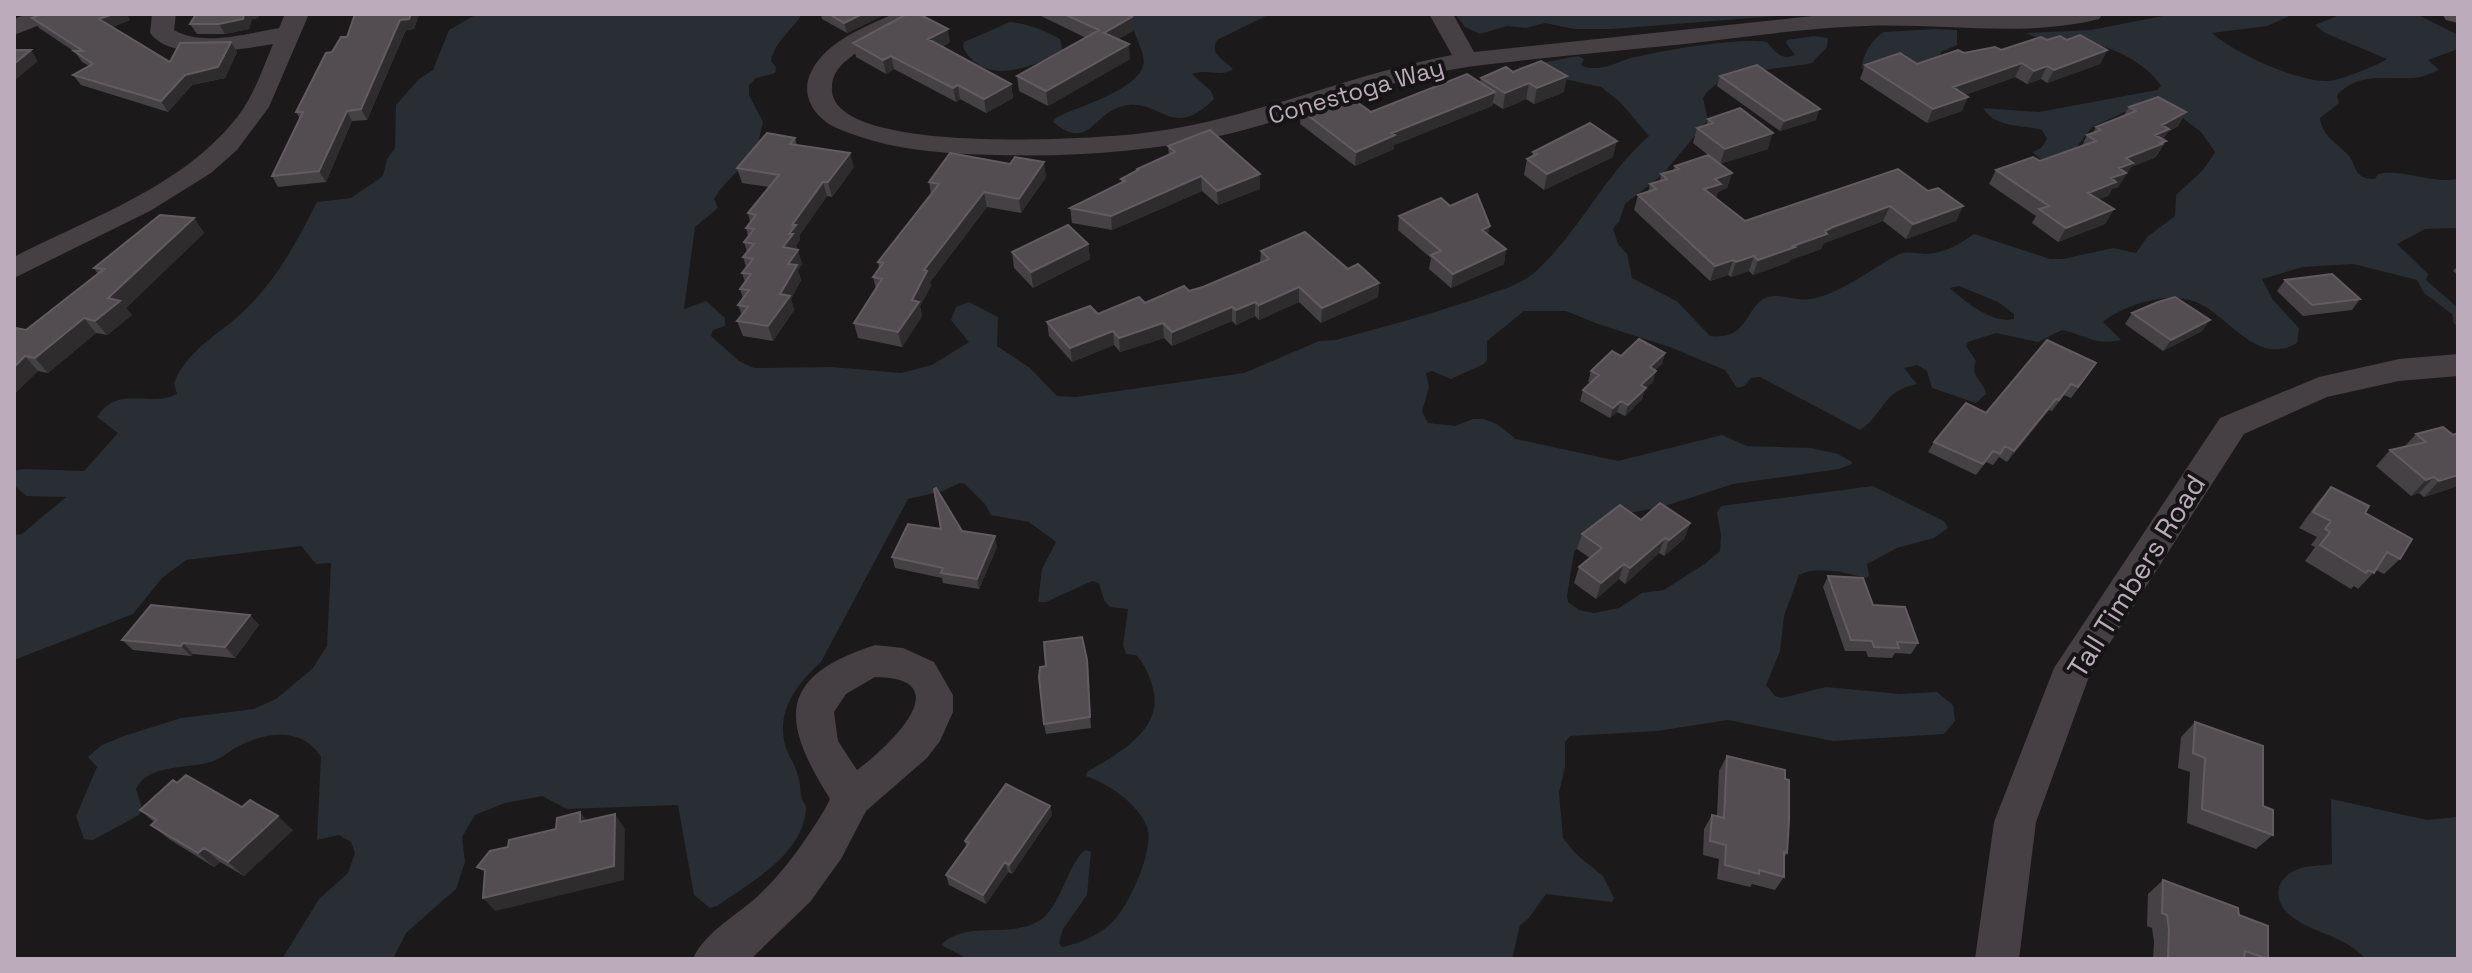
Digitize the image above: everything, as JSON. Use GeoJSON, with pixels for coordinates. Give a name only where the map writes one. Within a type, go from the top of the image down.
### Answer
{"type":"FeatureCollection","features":[{"type":"Feature","properties":{"kind":"street"},"geometry":{"type":"LineString","coordinates":[[14,28],[47,14]]}},
{"type":"Feature","properties":{"kind":"street"},"geometry":{"type":"LineString","coordinates":[[164,14],[162,33],[179,43],[208,43],[293,24]]}},
{"type":"Feature","properties":{"kind":"street","name":"Conestoga Way"},"geometry":{"type":"LineString","coordinates":[[912,14],[863,39],[827,65],[819,77],[818,89],[822,104],[836,121],[862,132],[973,146],[1030,148],[1137,142],[1251,120],[1378,79],[1467,61],[1888,18],[2009,21],[2091,14]]}},
{"type":"Feature","properties":{"kind":"street"},"geometry":{"type":"LineString","coordinates":[[1441,14],[1467,61]]}},
{"type":"Feature","properties":{"kind":"street"},"geometry":{"type":"LineString","coordinates":[[14,269],[163,191],[227,144],[256,109],[293,24]]}},
{"type":"Feature","properties":{"kind":"street","name":"Tall Timbers Road"},"geometry":{"type":"LineString","coordinates":[[1997,959],[2015,822],[2073,668],[2232,426],[2319,388],[2399,370],[2458,365]]}},
{"type":"Feature","properties":{"kind":"street"},"geometry":{"type":"LineString","coordinates":[[715,959],[782,904],[824,853],[852,798]]}},
{"type":"Feature","properties":{"kind":"shaded area"},"geometry":{"type":"Polygon","coordinates":[[[477,14],[802,14],[773,54],[771,61],[776,67],[775,73],[756,78],[749,85],[749,95],[763,122],[759,139],[765,144],[719,191],[714,199],[718,208],[695,227],[684,309],[706,301],[725,318],[725,326],[713,330],[711,336],[739,361],[754,368],[832,367],[901,373],[932,365],[969,342],[951,320],[956,307],[969,302],[998,317],[997,346],[1030,368],[1057,396],[1076,397],[1244,373],[1319,341],[1336,340],[1429,314],[1504,289],[1529,277],[1565,240],[1618,168],[1649,136],[1620,102],[1601,87],[1564,79],[1520,75],[1519,67],[1578,56],[1584,59],[1581,65],[1595,68],[1664,51],[1739,41],[1767,42],[1779,54],[1790,57],[1795,55],[1787,40],[1814,36],[1828,38],[1827,47],[1812,63],[1737,76],[1712,88],[1703,98],[1708,120],[1662,175],[1625,204],[1619,222],[1613,228],[1618,244],[1627,254],[1632,278],[1678,302],[1710,336],[1723,336],[1740,328],[1755,307],[1768,297],[1806,300],[1823,296],[1899,254],[1938,252],[1974,234],[2050,259],[2113,248],[2136,253],[2147,237],[2175,216],[2176,195],[2203,170],[2215,152],[2201,132],[2180,116],[2134,108],[2092,127],[2075,149],[2045,164],[2033,152],[2041,148],[2047,139],[2042,130],[2002,123],[1988,115],[1983,108],[2039,112],[2157,90],[2161,86],[2140,65],[2112,49],[2042,39],[2026,33],[2091,30],[2173,14],[2294,14],[2267,26],[2212,33],[2267,65],[2300,77],[2328,81],[2387,59],[2325,33],[2315,25],[2342,14],[2416,14],[2456,34],[2458,49],[2428,60],[2439,70],[2415,78],[2374,78],[2355,82],[2337,95],[2339,103],[2320,118],[2327,134],[2348,155],[2363,177],[2375,179],[2378,174],[2388,173],[2458,179],[2458,228],[2425,229],[2397,244],[2428,274],[2426,280],[2458,308],[2458,326],[2454,324],[2452,314],[2424,293],[2417,280],[2353,264],[2303,267],[2262,279],[2273,300],[2299,328],[2297,343],[2282,349],[2269,349],[2256,344],[2196,302],[2173,298],[2147,301],[2103,322],[2121,340],[2097,341],[2062,330],[2038,342],[1996,333],[1968,342],[1966,346],[1976,361],[1974,371],[1986,394],[1976,403],[1932,388],[1927,371],[1917,365],[1904,368],[1917,384],[1896,392],[1860,430],[1760,377],[1751,378],[1744,386],[1737,388],[1725,370],[1670,347],[1566,311],[1524,311],[1487,341],[1487,360],[1484,364],[1451,379],[1432,371],[1426,373],[1429,387],[1422,412],[1428,423],[1455,426],[1473,419],[1483,419],[1497,424],[1516,439],[1618,461],[1722,435],[1747,446],[1811,448],[1838,454],[1852,462],[1839,469],[1733,484],[1662,507],[1629,513],[1590,534],[1574,552],[1567,596],[1568,602],[1579,610],[1594,613],[1619,608],[1642,593],[1664,590],[1706,563],[1720,551],[1717,513],[1721,506],[1873,486],[1944,521],[1948,528],[1934,538],[1897,548],[1867,564],[1869,576],[1866,578],[1824,570],[1799,575],[1784,616],[1780,651],[1766,685],[1775,696],[1782,698],[1826,687],[1900,694],[1937,692],[1953,705],[1955,721],[1944,734],[1833,741],[1728,720],[1657,731],[1570,736],[1565,742],[1565,767],[1559,793],[1563,838],[1577,855],[1603,876],[1614,898],[1612,902],[1546,894],[1520,925],[1510,959],[968,959],[941,945],[964,933],[1018,928],[1043,918],[1055,902],[1075,862],[1086,850],[1091,852],[1087,895],[1063,929],[1059,943],[1062,947],[1084,940],[1105,929],[1116,918],[1134,888],[1149,836],[1137,810],[1104,784],[1086,776],[1087,772],[1124,749],[1145,729],[1155,704],[1145,667],[1136,655],[1126,654],[1123,645],[1128,609],[1110,607],[1104,600],[1099,583],[1092,581],[1046,602],[1038,602],[1042,569],[1056,542],[1029,522],[991,515],[985,504],[965,484],[960,483],[943,491],[908,499],[821,662],[792,696],[784,717],[784,740],[797,771],[806,806],[803,823],[787,852],[746,887],[710,908],[694,895],[678,805],[567,809],[542,796],[505,803],[475,815],[462,837],[465,862],[456,889],[406,933],[393,959],[282,959],[319,899],[348,873],[355,853],[351,842],[339,835],[317,840],[321,757],[304,740],[271,735],[248,742],[213,761],[149,775],[136,789],[142,808],[139,815],[93,840],[84,839],[76,816],[97,767],[88,757],[102,745],[181,718],[254,709],[276,699],[313,668],[327,646],[331,563],[316,564],[301,546],[186,560],[162,578],[133,614],[14,660],[14,535],[22,534],[66,497],[26,496],[14,485],[14,471],[84,471],[118,433],[97,417],[105,407],[125,399],[167,398],[177,394],[174,383],[189,359],[262,292],[288,256],[317,202],[351,198],[383,176],[387,159],[395,148],[396,105],[419,79],[433,70],[449,30],[477,14]],[[1959,286],[1950,288],[1988,315],[2014,319],[2014,314],[1998,302],[1959,286]]]}},
{"type":"Feature","properties":{"kind":"shaded area"},"geometry":{"type":"Polygon","coordinates":[[[1118,14],[1270,14],[1217,40],[1216,54],[1233,69],[1224,73],[1192,74],[1211,91],[1214,99],[1199,111],[1176,118],[1147,107],[1123,106],[1083,132],[1065,130],[1053,122],[1054,119],[1115,92],[1136,78],[1142,69],[1143,56],[1135,35],[1118,14]]]}},
{"type":"Feature","properties":{"kind":"shaded area"},"geometry":{"type":"Polygon","coordinates":[[[1455,14],[1803,14],[1611,29],[1574,29],[1545,23],[1526,28],[1507,26],[1480,34],[1465,27],[1455,14]]]}},
{"type":"Feature","properties":{"kind":"shaded area"},"geometry":{"type":"Polygon","coordinates":[[[1010,22],[1036,28],[1060,39],[1063,52],[1023,68],[1009,70],[995,71],[972,60],[963,47],[964,42],[1010,22]]]}},
{"type":"Feature","properties":{"kind":"shaded area"},"geometry":{"type":"Polygon","coordinates":[[[1957,30],[1957,45],[1941,52],[1940,59],[1935,62],[1865,71],[1862,68],[1869,47],[1884,32],[1957,30]]]}},
{"type":"Feature","properties":{"kind":"shaded area"},"geometry":{"type":"Polygon","coordinates":[[[2331,799],[2427,820],[2458,817],[2458,959],[2366,959],[2347,944],[2299,921],[2284,908],[2278,895],[2286,876],[2305,867],[2332,864],[2331,799]]]}},
{"type":"Feature","properties":{"kind":"building"},"geometry":{"type":"Polygon","coordinates":[[[42,14],[113,14],[99,19],[170,62],[180,43],[231,42],[218,67],[185,75],[161,101],[73,75],[93,64],[74,51],[83,51],[32,18],[42,14]]]}},
{"type":"Feature","properties":{"kind":"building"},"geometry":{"type":"Polygon","coordinates":[[[196,14],[244,14],[243,19],[219,24],[190,24],[196,14]]]}},
{"type":"Feature","properties":{"kind":"building"},"geometry":{"type":"Polygon","coordinates":[[[355,14],[411,14],[409,19],[400,20],[361,109],[347,111],[319,171],[272,176],[303,112],[296,112],[326,53],[332,52],[341,37],[347,37],[355,14]]]}},
{"type":"Feature","properties":{"kind":"building"},"geometry":{"type":"Polygon","coordinates":[[[829,14],[862,14],[844,23],[829,14]]]}},
{"type":"Feature","properties":{"kind":"building"},"geometry":{"type":"Polygon","coordinates":[[[907,14],[919,14],[948,29],[928,39],[1011,84],[984,99],[958,85],[953,88],[891,56],[883,60],[853,43],[907,14]]]}},
{"type":"Feature","properties":{"kind":"building"},"geometry":{"type":"Polygon","coordinates":[[[1064,14],[1125,14],[1132,17],[1104,33],[1129,44],[1046,91],[1017,76],[1099,30],[1064,14]]]}},
{"type":"Feature","properties":{"kind":"building"},"geometry":{"type":"Polygon","coordinates":[[[2080,35],[2107,50],[2054,70],[2047,66],[2034,71],[2022,63],[1953,87],[1968,97],[1933,109],[1865,65],[1900,53],[1917,64],[1958,50],[1964,53],[1995,47],[2001,50],[2041,37],[2047,40],[2060,36],[2067,40],[2080,35]]]}},
{"type":"Feature","properties":{"kind":"building"},"geometry":{"type":"Polygon","coordinates":[[[14,50],[31,50],[14,64],[14,50]]]}},
{"type":"Feature","properties":{"kind":"building"},"geometry":{"type":"Polygon","coordinates":[[[1541,61],[1567,76],[1537,88],[1529,83],[1505,93],[1481,78],[1506,67],[1513,72],[1541,61]]]}},
{"type":"Feature","properties":{"kind":"building"},"geometry":{"type":"Polygon","coordinates":[[[1757,65],[1820,109],[1784,121],[1720,76],[1757,65]]]}},
{"type":"Feature","properties":{"kind":"building"},"geometry":{"type":"Polygon","coordinates":[[[1467,74],[1495,92],[1392,133],[1395,135],[1356,152],[1301,110],[1344,93],[1371,112],[1467,74]]]}},
{"type":"Feature","properties":{"kind":"building"},"geometry":{"type":"Polygon","coordinates":[[[2158,97],[2186,112],[2162,125],[2169,129],[2155,135],[2166,141],[2126,158],[2133,163],[2119,168],[2126,173],[2111,178],[2116,182],[2088,193],[2114,209],[2066,228],[2039,209],[2049,206],[1996,170],[2033,157],[2040,161],[2096,141],[2087,135],[2101,130],[2096,127],[2136,111],[2129,107],[2158,97]]]}},
{"type":"Feature","properties":{"kind":"building"},"geometry":{"type":"Polygon","coordinates":[[[1740,108],[1773,133],[1725,149],[1697,128],[1713,123],[1708,119],[1740,108]]]}},
{"type":"Feature","properties":{"kind":"building"},"geometry":{"type":"Polygon","coordinates":[[[1590,123],[1617,141],[1547,174],[1527,159],[1537,154],[1533,152],[1590,123]]]}},
{"type":"Feature","properties":{"kind":"building"},"geometry":{"type":"Polygon","coordinates":[[[1210,130],[1260,174],[1217,191],[1201,176],[1111,216],[1070,208],[1125,181],[1121,179],[1137,169],[1175,152],[1168,146],[1210,130]]]}},
{"type":"Feature","properties":{"kind":"building"},"geometry":{"type":"Polygon","coordinates":[[[767,133],[795,138],[790,144],[850,153],[828,182],[823,182],[792,225],[796,225],[789,234],[793,234],[783,247],[798,250],[788,264],[797,265],[780,294],[790,296],[768,326],[737,321],[748,307],[738,305],[749,290],[740,289],[751,274],[742,273],[753,259],[743,257],[754,244],[744,242],[754,229],[746,228],[756,215],[748,213],[779,175],[737,168],[767,133]]]}},
{"type":"Feature","properties":{"kind":"building"},"geometry":{"type":"Polygon","coordinates":[[[950,153],[1010,164],[1015,157],[1044,162],[1019,199],[984,192],[924,270],[927,271],[912,300],[919,302],[898,332],[854,323],[882,279],[873,277],[883,263],[878,262],[939,184],[929,182],[950,153]]]}},
{"type":"Feature","properties":{"kind":"building"},"geometry":{"type":"Polygon","coordinates":[[[1708,155],[1732,173],[1715,179],[1721,184],[1704,189],[1745,221],[1898,169],[1928,191],[1938,188],[1963,206],[1913,224],[1890,206],[1758,260],[1754,256],[1715,266],[1638,195],[1656,189],[1650,184],[1667,179],[1661,174],[1679,169],[1675,166],[1708,155]]]}},
{"type":"Feature","properties":{"kind":"building"},"geometry":{"type":"Polygon","coordinates":[[[1477,194],[1490,226],[1482,230],[1506,249],[1453,274],[1431,255],[1441,251],[1399,216],[1441,198],[1450,206],[1477,194]]]}},
{"type":"Feature","properties":{"kind":"building"},"geometry":{"type":"Polygon","coordinates":[[[160,215],[194,218],[108,298],[120,301],[95,321],[84,318],[35,358],[25,356],[14,367],[14,330],[26,330],[104,269],[94,268],[160,215]]]}},
{"type":"Feature","properties":{"kind":"building"},"geometry":{"type":"Polygon","coordinates":[[[1068,225],[1088,244],[1031,272],[1012,252],[1068,225]]]}},
{"type":"Feature","properties":{"kind":"building"},"geometry":{"type":"Polygon","coordinates":[[[1305,232],[1348,269],[1358,264],[1379,283],[1322,308],[1299,287],[1259,305],[1255,302],[1236,310],[1232,307],[1172,332],[1163,323],[1119,338],[1113,331],[1070,348],[1047,322],[1090,306],[1098,314],[1139,297],[1145,303],[1184,286],[1189,291],[1203,287],[1269,259],[1261,251],[1305,232]]]}},
{"type":"Feature","properties":{"kind":"building"},"geometry":{"type":"Polygon","coordinates":[[[2332,274],[2360,299],[2312,305],[2285,280],[2332,274]]]}},
{"type":"Feature","properties":{"kind":"building"},"geometry":{"type":"Polygon","coordinates":[[[2175,297],[2210,320],[2171,340],[2132,313],[2158,302],[2175,297]]]}},
{"type":"Feature","properties":{"kind":"building"},"geometry":{"type":"Polygon","coordinates":[[[1639,339],[1665,353],[1650,367],[1656,371],[1641,385],[1646,388],[1628,405],[1621,401],[1613,408],[1583,390],[1599,375],[1591,371],[1612,351],[1621,356],[1639,339]]]}},
{"type":"Feature","properties":{"kind":"building"},"geometry":{"type":"Polygon","coordinates":[[[2047,340],[2096,363],[2078,387],[2071,384],[2059,400],[2056,399],[2014,451],[2005,446],[2000,454],[1993,451],[1983,464],[1934,442],[1966,403],[1986,413],[2047,340]]]}},
{"type":"Feature","properties":{"kind":"building"},"geometry":{"type":"Polygon","coordinates":[[[2443,427],[2453,435],[2458,433],[2458,475],[2439,481],[2434,477],[2426,480],[2390,450],[2426,442],[2416,434],[2443,427]]]}},
{"type":"Feature","properties":{"kind":"building"},"geometry":{"type":"Polygon","coordinates":[[[2331,487],[2369,506],[2365,513],[2412,539],[2400,559],[2387,552],[2374,573],[2368,570],[2366,573],[2320,545],[2330,532],[2325,529],[2331,521],[2313,512],[2331,487]]]}},
{"type":"Feature","properties":{"kind":"building"},"geometry":{"type":"Polygon","coordinates":[[[936,488],[962,531],[995,536],[977,579],[941,573],[943,568],[892,557],[908,524],[941,529],[936,488]]]}},
{"type":"Feature","properties":{"kind":"building"},"geometry":{"type":"Polygon","coordinates":[[[1660,503],[1690,523],[1669,540],[1665,538],[1630,568],[1624,564],[1601,583],[1579,567],[1602,548],[1582,534],[1620,505],[1641,520],[1660,503]]]}},
{"type":"Feature","properties":{"kind":"building"},"geometry":{"type":"Polygon","coordinates":[[[1828,576],[1863,578],[1873,605],[1905,607],[1918,643],[1897,642],[1899,648],[1874,647],[1872,641],[1851,640],[1828,576]]]}},
{"type":"Feature","properties":{"kind":"building"},"geometry":{"type":"Polygon","coordinates":[[[151,605],[250,615],[225,647],[122,640],[151,605]]]}},
{"type":"Feature","properties":{"kind":"building"},"geometry":{"type":"Polygon","coordinates":[[[1082,637],[1087,660],[1090,717],[1044,724],[1039,677],[1040,667],[1046,666],[1044,642],[1082,637]]]}},
{"type":"Feature","properties":{"kind":"building"},"geometry":{"type":"Polygon","coordinates":[[[2195,722],[2263,746],[2263,806],[2273,810],[2273,835],[2202,809],[2205,758],[2193,753],[2195,722]]]}},
{"type":"Feature","properties":{"kind":"building"},"geometry":{"type":"Polygon","coordinates":[[[1727,756],[1785,770],[1785,779],[1789,780],[1789,820],[1784,877],[1725,865],[1726,845],[1710,841],[1712,815],[1724,818],[1727,756]]]}},
{"type":"Feature","properties":{"kind":"building"},"geometry":{"type":"Polygon","coordinates":[[[186,775],[242,807],[250,800],[278,816],[228,862],[204,848],[198,853],[151,825],[157,820],[140,810],[173,780],[177,783],[186,775]]]}},
{"type":"Feature","properties":{"kind":"building"},"geometry":{"type":"Polygon","coordinates":[[[1006,784],[1050,806],[1009,865],[1005,862],[983,895],[946,875],[969,843],[965,841],[1006,784]]]}},
{"type":"Feature","properties":{"kind":"building"},"geometry":{"type":"Polygon","coordinates":[[[580,812],[580,822],[615,814],[614,866],[483,898],[485,870],[477,867],[490,851],[508,847],[509,840],[556,829],[557,818],[580,812]]]}},
{"type":"Feature","properties":{"kind":"building"},"geometry":{"type":"Polygon","coordinates":[[[2163,880],[2238,908],[2239,915],[2268,926],[2268,959],[2245,951],[2244,959],[2168,957],[2169,929],[2167,915],[2162,913],[2163,880]]]}}]}
